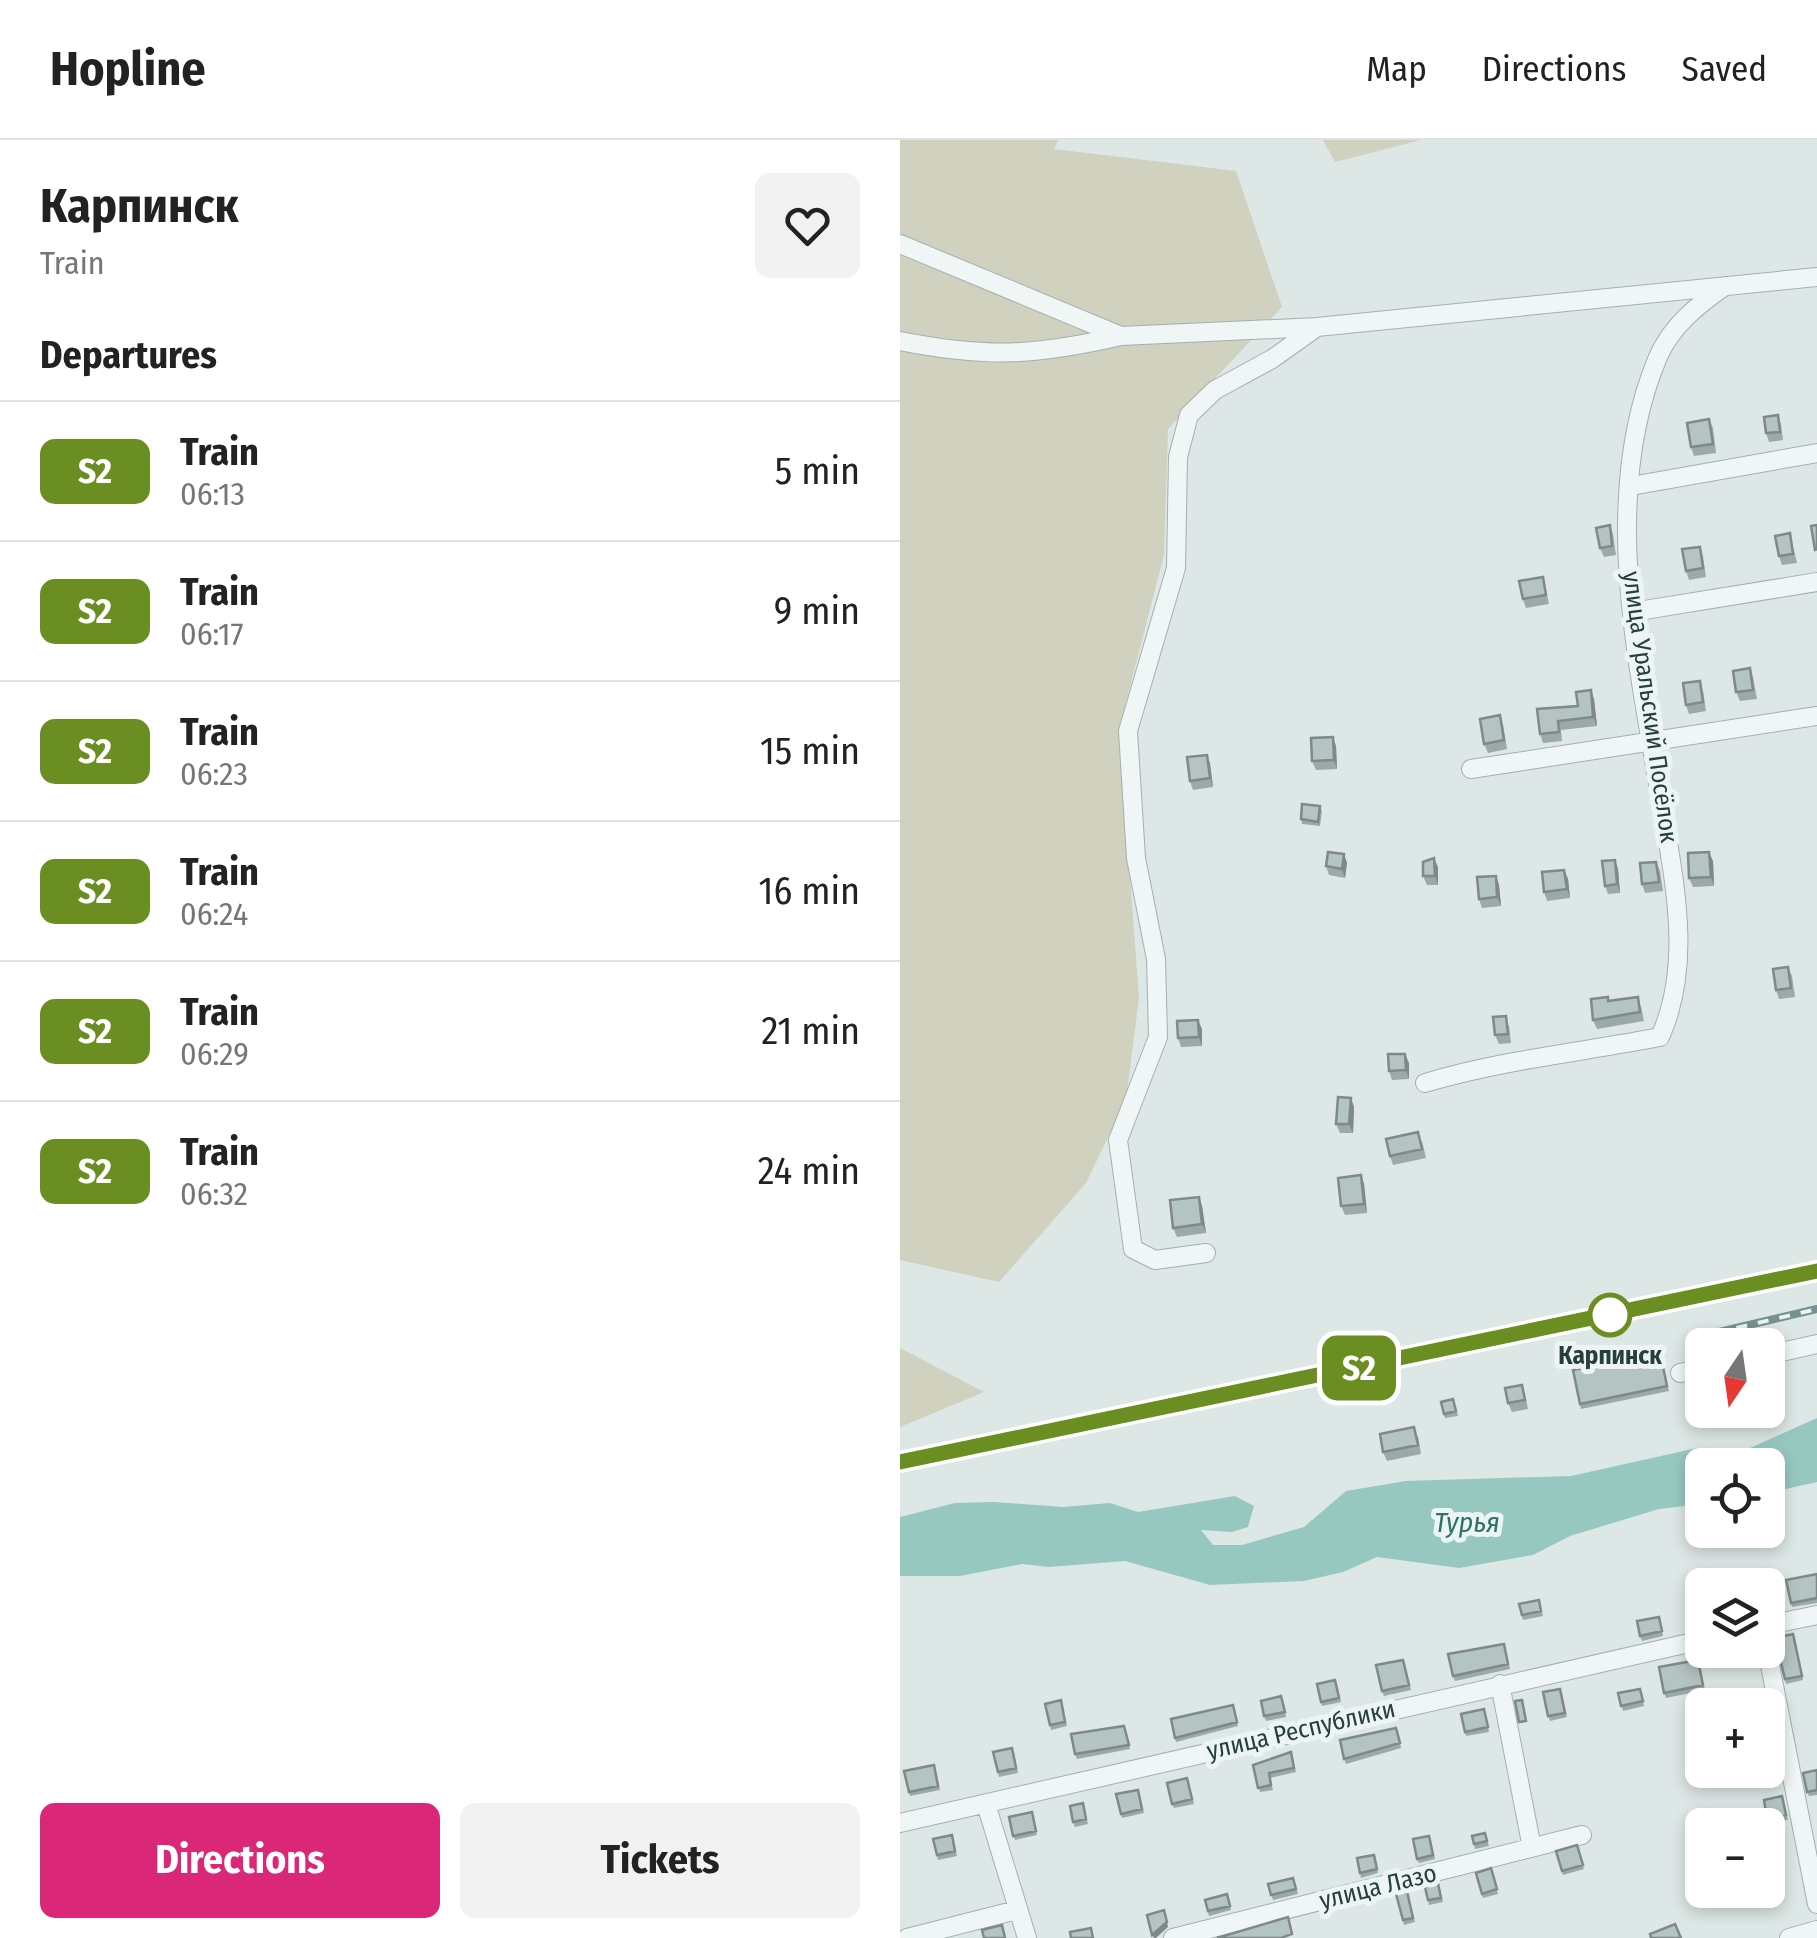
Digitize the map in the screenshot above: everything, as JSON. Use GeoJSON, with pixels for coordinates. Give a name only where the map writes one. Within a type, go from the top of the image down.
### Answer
{"type":"FeatureCollection","features":[{"type":"Feature","properties":{"kind":"street"},"geometry":{"type":"LineString","coordinates":[[900,244],[1121,336]]}},
{"type":"Feature","properties":{"kind":"street"},"geometry":{"type":"LineString","coordinates":[[900,341],[972,354],[1054,351],[1121,336],[1317,327],[1817,278]]}},
{"type":"Feature","properties":{"kind":"street","name":"улица Уральский Посёлок"},"geometry":{"type":"LineString","coordinates":[[1425,1083],[1484,1065],[1584,1053],[1660,1036],[1672,1010],[1677,898],[1632,612],[1631,486],[1637,438],[1659,356],[1696,307],[1725,286]]}},
{"type":"Feature","properties":{"kind":"street"},"geometry":{"type":"LineString","coordinates":[[1206,1253],[1155,1260],[1133,1249],[1120,1172],[1118,1140],[1158,1037],[1156,959],[1136,858],[1128,731],[1176,568],[1178,457],[1188,416],[1215,390],[1272,359],[1317,327]]}},
{"type":"Feature","properties":{"kind":"street"},"geometry":{"type":"LineString","coordinates":[[1631,486],[1817,453]]}},
{"type":"Feature","properties":{"kind":"street"},"geometry":{"type":"LineString","coordinates":[[1632,612],[1817,582]]}},
{"type":"Feature","properties":{"kind":"street"},"geometry":{"type":"LineString","coordinates":[[1471,769],[1817,716]]}},
{"type":"Feature","properties":{"kind":"street"},"geometry":{"type":"LineString","coordinates":[[1785,1351],[1817,1344]]}},
{"type":"Feature","properties":{"kind":"street"},"geometry":{"type":"LineString","coordinates":[[1680,1373],[1685,1372]]}},
{"type":"Feature","properties":{"kind":"street"},"geometry":{"type":"LineString","coordinates":[[1785,1622],[1817,1615]]}},
{"type":"Feature","properties":{"kind":"street","name":"улица Республики"},"geometry":{"type":"LineString","coordinates":[[900,1822],[1685,1644]]}},
{"type":"Feature","properties":{"kind":"street"},"geometry":{"type":"LineString","coordinates":[[1771,1668],[1817,1904]]}},
{"type":"Feature","properties":{"kind":"street"},"geometry":{"type":"LineString","coordinates":[[1500,1684],[1532,1848]]}},
{"type":"Feature","properties":{"kind":"street"},"geometry":{"type":"LineString","coordinates":[[986,1804],[1026,1938]]}},
{"type":"Feature","properties":{"kind":"street","name":"улица Лазо"},"geometry":{"type":"LineString","coordinates":[[1173,1938],[1582,1835]]}},
{"type":"Feature","properties":{"kind":"street"},"geometry":{"type":"LineString","coordinates":[[907,1938],[1017,1910]]}},
{"type":"Feature","properties":{"kind":"street"},"geometry":{"type":"LineString","coordinates":[[1789,1938],[1811,1934]]}},
{"type":"Feature","properties":{"kind":"shaded area"},"geometry":{"type":"Polygon","coordinates":[[[900,140],[1058,140],[1054,149],[1236,171],[1282,307],[1168,429],[1164,555],[1119,729],[1139,998],[1126,1100],[1086,1183],[999,1282],[900,1260],[900,140]]]}},
{"type":"Feature","properties":{"kind":"shaded area"},"geometry":{"type":"Polygon","coordinates":[[[1323,140],[1421,140],[1335,162],[1323,140]]]}},
{"type":"Feature","properties":{"kind":"shaded area"},"geometry":{"type":"Polygon","coordinates":[[[900,1348],[984,1392],[900,1427],[900,1348]]]}},
{"type":"Feature","properties":{"kind":"water","name":"Турья"},"geometry":{"type":"Polygon","coordinates":[[[1817,1418],[1817,1482],[1785,1489],[1785,1448],[1750,1448],[1817,1418]]]}},
{"type":"Feature","properties":{"kind":"water","name":"Турья"},"geometry":{"type":"Polygon","coordinates":[[[1685,1451],[1685,1506],[1659,1509],[1570,1536],[1533,1555],[1459,1568],[1377,1557],[1343,1572],[1304,1581],[1210,1585],[1125,1561],[1049,1567],[1022,1564],[960,1576],[900,1576],[900,1517],[955,1503],[1063,1507],[1110,1503],[1138,1512],[1235,1496],[1254,1506],[1248,1527],[1232,1532],[1201,1530],[1213,1545],[1242,1545],[1304,1527],[1346,1491],[1406,1481],[1571,1476],[1685,1451]]]}},
{"type":"Feature","properties":{"kind":"building"},"geometry":{"type":"Polygon","coordinates":[[[1778,415],[1780,432],[1766,433],[1764,417],[1778,415]]]}},
{"type":"Feature","properties":{"kind":"building"},"geometry":{"type":"Polygon","coordinates":[[[1709,419],[1713,444],[1691,447],[1687,423],[1709,419]]]}},
{"type":"Feature","properties":{"kind":"building"},"geometry":{"type":"Polygon","coordinates":[[[1610,525],[1612,546],[1600,548],[1596,528],[1610,525]]]}},
{"type":"Feature","properties":{"kind":"building"},"geometry":{"type":"Polygon","coordinates":[[[1817,525],[1817,549],[1815,550],[1811,526],[1817,525]]]}},
{"type":"Feature","properties":{"kind":"building"},"geometry":{"type":"Polygon","coordinates":[[[1790,533],[1793,554],[1779,556],[1775,536],[1790,533]]]}},
{"type":"Feature","properties":{"kind":"building"},"geometry":{"type":"Polygon","coordinates":[[[1700,547],[1703,568],[1686,571],[1682,549],[1700,547]]]}},
{"type":"Feature","properties":{"kind":"building"},"geometry":{"type":"Polygon","coordinates":[[[1543,577],[1546,595],[1523,599],[1519,581],[1543,577]]]}},
{"type":"Feature","properties":{"kind":"building"},"geometry":{"type":"Polygon","coordinates":[[[1750,668],[1753,690],[1736,692],[1733,671],[1750,668]]]}},
{"type":"Feature","properties":{"kind":"building"},"geometry":{"type":"Polygon","coordinates":[[[1700,681],[1703,702],[1686,705],[1683,683],[1700,681]]]}},
{"type":"Feature","properties":{"kind":"building"},"geometry":{"type":"Polygon","coordinates":[[[1591,690],[1593,717],[1558,721],[1559,732],[1540,734],[1537,709],[1578,706],[1576,692],[1591,690]]]}},
{"type":"Feature","properties":{"kind":"building"},"geometry":{"type":"Polygon","coordinates":[[[1500,715],[1504,740],[1484,744],[1480,719],[1500,715]]]}},
{"type":"Feature","properties":{"kind":"building"},"geometry":{"type":"Polygon","coordinates":[[[1333,737],[1334,760],[1312,761],[1311,738],[1333,737]]]}},
{"type":"Feature","properties":{"kind":"building"},"geometry":{"type":"Polygon","coordinates":[[[1207,755],[1210,778],[1190,781],[1187,757],[1207,755]]]}},
{"type":"Feature","properties":{"kind":"building"},"geometry":{"type":"Polygon","coordinates":[[[1302,804],[1320,806],[1318,822],[1301,819],[1302,804]]]}},
{"type":"Feature","properties":{"kind":"building"},"geometry":{"type":"Polygon","coordinates":[[[1328,852],[1344,854],[1342,869],[1326,866],[1328,852]]]}},
{"type":"Feature","properties":{"kind":"building"},"geometry":{"type":"Polygon","coordinates":[[[1709,852],[1711,877],[1689,878],[1688,853],[1709,852]]]}},
{"type":"Feature","properties":{"kind":"building"},"geometry":{"type":"Polygon","coordinates":[[[1434,858],[1435,876],[1423,876],[1423,862],[1434,858]]]}},
{"type":"Feature","properties":{"kind":"building"},"geometry":{"type":"Polygon","coordinates":[[[1615,860],[1617,884],[1605,886],[1602,861],[1615,860]]]}},
{"type":"Feature","properties":{"kind":"building"},"geometry":{"type":"Polygon","coordinates":[[[1656,862],[1659,882],[1642,884],[1640,863],[1656,862]]]}},
{"type":"Feature","properties":{"kind":"building"},"geometry":{"type":"Polygon","coordinates":[[[1564,870],[1567,889],[1544,892],[1542,872],[1564,870]]]}},
{"type":"Feature","properties":{"kind":"building"},"geometry":{"type":"Polygon","coordinates":[[[1496,876],[1497,897],[1479,899],[1477,877],[1496,876]]]}},
{"type":"Feature","properties":{"kind":"building"},"geometry":{"type":"Polygon","coordinates":[[[1788,967],[1791,988],[1776,990],[1773,969],[1788,967]]]}},
{"type":"Feature","properties":{"kind":"building"},"geometry":{"type":"Polygon","coordinates":[[[1608,997],[1608,1001],[1638,997],[1640,1012],[1593,1020],[1591,999],[1608,997]]]}},
{"type":"Feature","properties":{"kind":"building"},"geometry":{"type":"Polygon","coordinates":[[[1506,1016],[1508,1034],[1495,1035],[1493,1017],[1506,1016]]]}},
{"type":"Feature","properties":{"kind":"building"},"geometry":{"type":"Polygon","coordinates":[[[1198,1020],[1199,1037],[1178,1038],[1177,1021],[1198,1020]]]}},
{"type":"Feature","properties":{"kind":"building"},"geometry":{"type":"Polygon","coordinates":[[[1388,1054],[1405,1054],[1406,1070],[1389,1071],[1388,1054]]]}},
{"type":"Feature","properties":{"kind":"building"},"geometry":{"type":"Polygon","coordinates":[[[1338,1097],[1351,1098],[1349,1124],[1336,1124],[1338,1097]]]}},
{"type":"Feature","properties":{"kind":"building"},"geometry":{"type":"Polygon","coordinates":[[[1418,1132],[1422,1149],[1390,1156],[1386,1139],[1418,1132]]]}},
{"type":"Feature","properties":{"kind":"building"},"geometry":{"type":"Polygon","coordinates":[[[1361,1175],[1364,1204],[1341,1206],[1338,1178],[1361,1175]]]}},
{"type":"Feature","properties":{"kind":"building"},"geometry":{"type":"Polygon","coordinates":[[[1199,1197],[1202,1224],[1173,1228],[1170,1200],[1199,1197]]]}},
{"type":"Feature","properties":{"kind":"building","name":"Карпинск"},"geometry":{"type":"Polygon","coordinates":[[[1660,1352],[1667,1386],[1580,1404],[1573,1370],[1660,1352]]]}},
{"type":"Feature","properties":{"kind":"building"},"geometry":{"type":"Polygon","coordinates":[[[1522,1385],[1525,1400],[1508,1403],[1505,1388],[1522,1385]]]}},
{"type":"Feature","properties":{"kind":"building"},"geometry":{"type":"Polygon","coordinates":[[[1453,1399],[1456,1411],[1444,1414],[1441,1402],[1453,1399]]]}},
{"type":"Feature","properties":{"kind":"building"},"geometry":{"type":"Polygon","coordinates":[[[1414,1427],[1418,1445],[1383,1452],[1380,1434],[1414,1427]]]}},
{"type":"Feature","properties":{"kind":"building"},"geometry":{"type":"Polygon","coordinates":[[[1817,1574],[1817,1598],[1791,1603],[1786,1580],[1817,1574]]]}},
{"type":"Feature","properties":{"kind":"building"},"geometry":{"type":"Polygon","coordinates":[[[1539,1600],[1541,1611],[1522,1615],[1519,1604],[1539,1600]]]}},
{"type":"Feature","properties":{"kind":"building"},"geometry":{"type":"Polygon","coordinates":[[[1659,1617],[1662,1631],[1640,1636],[1637,1621],[1659,1617]]]}},
{"type":"Feature","properties":{"kind":"building"},"geometry":{"type":"Polygon","coordinates":[[[1793,1634],[1802,1676],[1785,1679],[1785,1636],[1793,1634]]]}},
{"type":"Feature","properties":{"kind":"building"},"geometry":{"type":"Polygon","coordinates":[[[1504,1644],[1508,1664],[1453,1676],[1448,1654],[1504,1644]]]}},
{"type":"Feature","properties":{"kind":"building"},"geometry":{"type":"Polygon","coordinates":[[[1403,1660],[1409,1685],[1382,1691],[1376,1665],[1403,1660]]]}},
{"type":"Feature","properties":{"kind":"building"},"geometry":{"type":"Polygon","coordinates":[[[1685,1662],[1685,1668],[1700,1668],[1703,1685],[1664,1693],[1659,1667],[1685,1662]]]}},
{"type":"Feature","properties":{"kind":"building"},"geometry":{"type":"Polygon","coordinates":[[[1335,1680],[1339,1698],[1321,1702],[1317,1684],[1335,1680]]]}},
{"type":"Feature","properties":{"kind":"building"},"geometry":{"type":"Polygon","coordinates":[[[1560,1689],[1565,1713],[1548,1716],[1543,1692],[1560,1689]]]}},
{"type":"Feature","properties":{"kind":"building"},"geometry":{"type":"Polygon","coordinates":[[[1640,1689],[1643,1701],[1621,1706],[1618,1693],[1640,1689]]]}},
{"type":"Feature","properties":{"kind":"building"},"geometry":{"type":"Polygon","coordinates":[[[1281,1696],[1285,1712],[1264,1716],[1261,1701],[1281,1696]]]}},
{"type":"Feature","properties":{"kind":"building"},"geometry":{"type":"Polygon","coordinates":[[[1061,1700],[1065,1722],[1050,1725],[1045,1704],[1061,1700]]]}},
{"type":"Feature","properties":{"kind":"building"},"geometry":{"type":"Polygon","coordinates":[[[1522,1700],[1526,1721],[1519,1722],[1515,1701],[1522,1700]]]}},
{"type":"Feature","properties":{"kind":"building"},"geometry":{"type":"Polygon","coordinates":[[[1233,1705],[1237,1722],[1175,1738],[1171,1719],[1233,1705]]]}},
{"type":"Feature","properties":{"kind":"building"},"geometry":{"type":"Polygon","coordinates":[[[1484,1709],[1488,1727],[1465,1732],[1461,1714],[1484,1709]]]}},
{"type":"Feature","properties":{"kind":"building"},"geometry":{"type":"Polygon","coordinates":[[[1124,1726],[1129,1745],[1075,1754],[1071,1734],[1124,1726]]]}},
{"type":"Feature","properties":{"kind":"building"},"geometry":{"type":"Polygon","coordinates":[[[1396,1728],[1400,1743],[1344,1759],[1340,1740],[1396,1728]]]}},
{"type":"Feature","properties":{"kind":"building"},"geometry":{"type":"Polygon","coordinates":[[[1012,1748],[1016,1768],[998,1772],[993,1752],[1012,1748]]]}},
{"type":"Feature","properties":{"kind":"building"},"geometry":{"type":"Polygon","coordinates":[[[1291,1752],[1294,1768],[1269,1773],[1271,1785],[1258,1788],[1253,1765],[1291,1752]]]}},
{"type":"Feature","properties":{"kind":"building"},"geometry":{"type":"Polygon","coordinates":[[[934,1765],[938,1786],[909,1792],[904,1771],[934,1765]]]}},
{"type":"Feature","properties":{"kind":"building"},"geometry":{"type":"Polygon","coordinates":[[[1817,1770],[1817,1790],[1807,1792],[1803,1773],[1817,1770]]]}},
{"type":"Feature","properties":{"kind":"building"},"geometry":{"type":"Polygon","coordinates":[[[1187,1778],[1192,1799],[1172,1804],[1167,1783],[1187,1778]]]}},
{"type":"Feature","properties":{"kind":"building"},"geometry":{"type":"Polygon","coordinates":[[[1138,1790],[1142,1809],[1121,1814],[1116,1794],[1138,1790]]]}},
{"type":"Feature","properties":{"kind":"building"},"geometry":{"type":"Polygon","coordinates":[[[1782,1796],[1785,1808],[1765,1808],[1764,1800],[1782,1796]]]}},
{"type":"Feature","properties":{"kind":"building"},"geometry":{"type":"Polygon","coordinates":[[[1083,1803],[1086,1819],[1073,1822],[1070,1806],[1083,1803]]]}},
{"type":"Feature","properties":{"kind":"building"},"geometry":{"type":"Polygon","coordinates":[[[1032,1812],[1036,1831],[1013,1836],[1009,1817],[1032,1812]]]}},
{"type":"Feature","properties":{"kind":"building"},"geometry":{"type":"Polygon","coordinates":[[[1485,1833],[1487,1841],[1474,1844],[1472,1836],[1485,1833]]]}},
{"type":"Feature","properties":{"kind":"building"},"geometry":{"type":"Polygon","coordinates":[[[952,1835],[955,1851],[937,1855],[933,1839],[952,1835]]]}},
{"type":"Feature","properties":{"kind":"building"},"geometry":{"type":"Polygon","coordinates":[[[1429,1836],[1433,1855],[1417,1859],[1413,1839],[1429,1836]]]}},
{"type":"Feature","properties":{"kind":"building"},"geometry":{"type":"Polygon","coordinates":[[[1577,1845],[1583,1865],[1562,1871],[1556,1851],[1577,1845]]]}},
{"type":"Feature","properties":{"kind":"building"},"geometry":{"type":"Polygon","coordinates":[[[1374,1855],[1377,1869],[1360,1873],[1357,1858],[1374,1855]]]}},
{"type":"Feature","properties":{"kind":"building"},"geometry":{"type":"Polygon","coordinates":[[[1491,1868],[1497,1889],[1482,1894],[1476,1873],[1491,1868]]]}},
{"type":"Feature","properties":{"kind":"building"},"geometry":{"type":"Polygon","coordinates":[[[1293,1878],[1296,1889],[1271,1895],[1268,1884],[1293,1878]]]}},
{"type":"Feature","properties":{"kind":"building"},"geometry":{"type":"Polygon","coordinates":[[[1437,1879],[1441,1898],[1428,1900],[1424,1883],[1437,1879]]]}},
{"type":"Feature","properties":{"kind":"building"},"geometry":{"type":"Polygon","coordinates":[[[1406,1887],[1413,1918],[1403,1920],[1395,1890],[1406,1887]]]}},
{"type":"Feature","properties":{"kind":"building"},"geometry":{"type":"Polygon","coordinates":[[[1227,1894],[1230,1906],[1208,1911],[1205,1900],[1227,1894]]]}},
{"type":"Feature","properties":{"kind":"building"},"geometry":{"type":"Polygon","coordinates":[[[1164,1910],[1167,1922],[1152,1935],[1147,1915],[1164,1910]]]}},
{"type":"Feature","properties":{"kind":"building"},"geometry":{"type":"Polygon","coordinates":[[[1288,1917],[1292,1934],[1281,1938],[1217,1938],[1288,1917]]]}},
{"type":"Feature","properties":{"kind":"building"},"geometry":{"type":"Polygon","coordinates":[[[1675,1924],[1681,1938],[1651,1938],[1650,1934],[1675,1924]]]}},
{"type":"Feature","properties":{"kind":"building"},"geometry":{"type":"Polygon","coordinates":[[[1002,1925],[1005,1938],[984,1938],[982,1930],[1002,1925]]]}},
{"type":"Feature","properties":{"kind":"building"},"geometry":{"type":"Polygon","coordinates":[[[1091,1928],[1093,1938],[1071,1938],[1070,1932],[1091,1928]]]}},
{"type":"Feature","properties":{"kind":"railway"},"geometry":{"type":"LineString","coordinates":[[900,1462],[1817,1271]]}},
{"type":"Feature","properties":{"kind":"railway"},"geometry":{"type":"LineString","coordinates":[[1736,1328],[1817,1309]]}},
{"type":"Feature","properties":{"kind":"train","name":"S2"},"geometry":{"type":"LineString","coordinates":[[900,1462],[1817,1271]]}},
{"type":"Feature","properties":{"kind":"place","name":"Карпинск"},"geometry":{"type":"Point","coordinates":[1610,1315]}}]}
